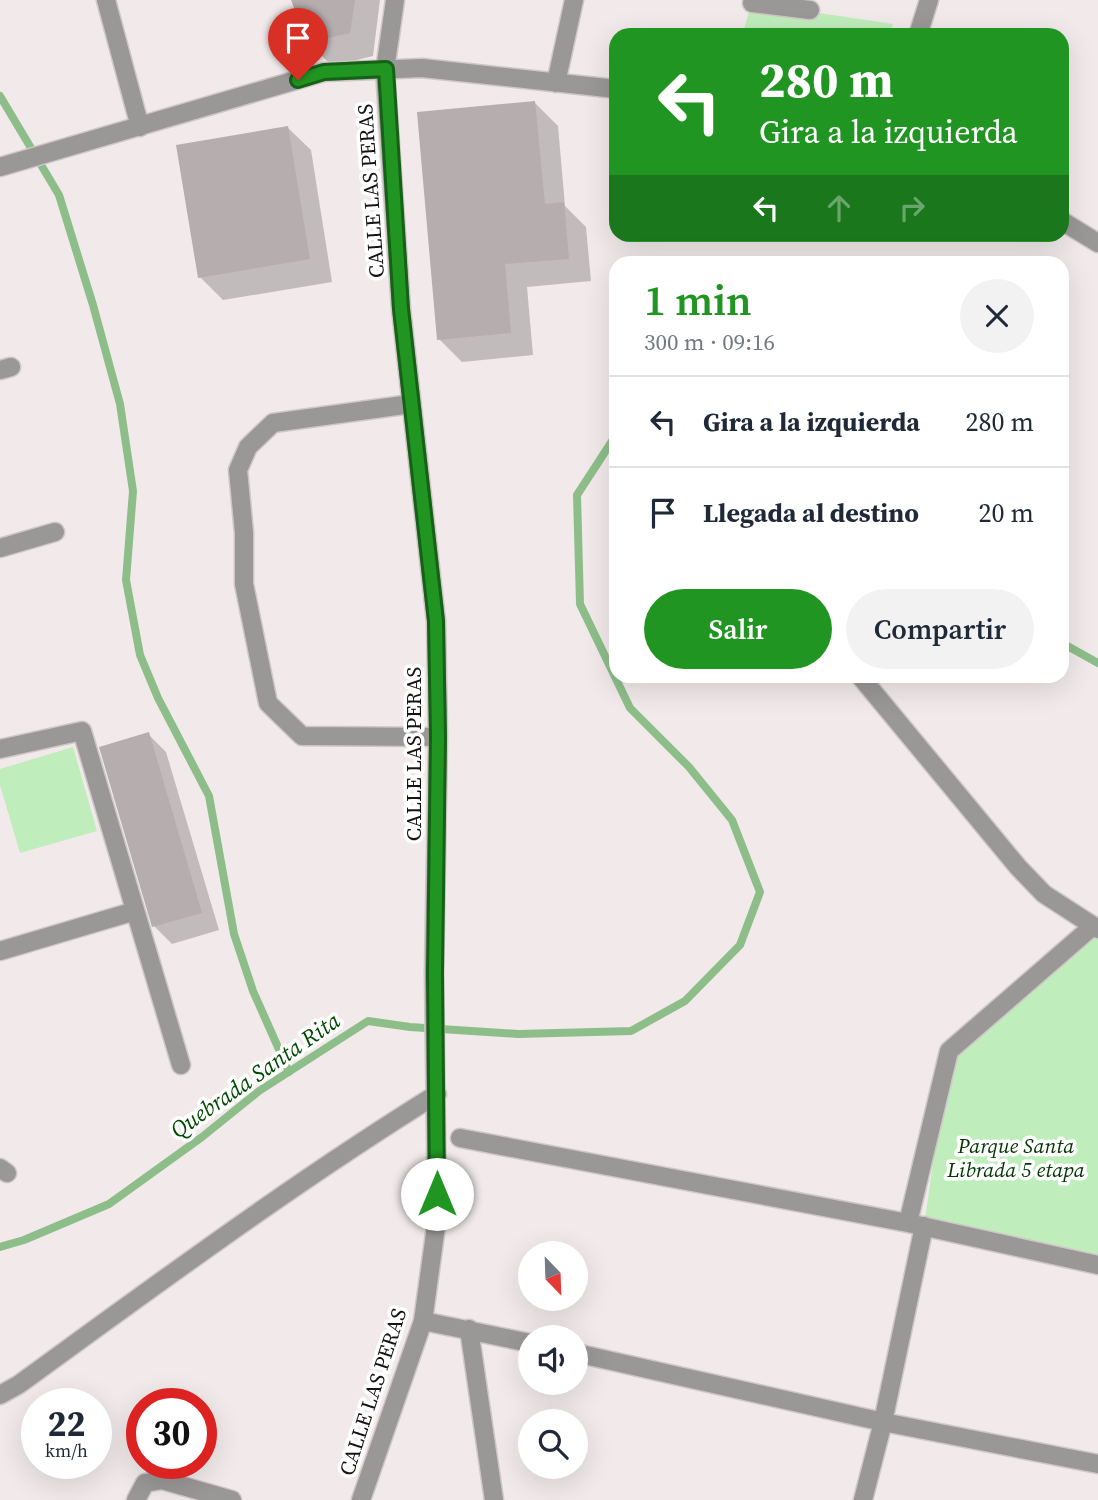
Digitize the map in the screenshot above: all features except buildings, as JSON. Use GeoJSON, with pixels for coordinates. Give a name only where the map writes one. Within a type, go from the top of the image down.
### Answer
{"type":"FeatureCollection","features":[{"type":"Feature","properties":{"kind":"street"},"geometry":{"type":"LineString","coordinates":[[106,0],[140,127]]}},
{"type":"Feature","properties":{"kind":"street","name":"CALLE LAS PERAS"},"geometry":{"type":"LineString","coordinates":[[361,1500],[423,1321],[437,1219],[436,621],[401,309],[386,69],[395,0]]}},
{"type":"Feature","properties":{"kind":"street"},"geometry":{"type":"LineString","coordinates":[[556,83],[574,0]]}},
{"type":"Feature","properties":{"kind":"street"},"geometry":{"type":"LineString","coordinates":[[753,0],[752,3],[810,10]]}},
{"type":"Feature","properties":{"kind":"street"},"geometry":{"type":"LineString","coordinates":[[920,28],[929,0]]}},
{"type":"Feature","properties":{"kind":"street"},"geometry":{"type":"LineString","coordinates":[[0,167],[324,72],[422,68],[609,88]]}},
{"type":"Feature","properties":{"kind":"street"},"geometry":{"type":"LineString","coordinates":[[1069,225],[1098,243]]}},
{"type":"Feature","properties":{"kind":"street"},"geometry":{"type":"LineString","coordinates":[[411,404],[273,423],[248,447],[238,470],[244,533],[244,584],[268,703],[302,736],[438,737]]}},
{"type":"Feature","properties":{"kind":"street"},"geometry":{"type":"LineString","coordinates":[[0,548],[55,532]]}},
{"type":"Feature","properties":{"kind":"street"},"geometry":{"type":"LineString","coordinates":[[863,1500],[883,1422],[916,1224],[949,1051],[1095,928],[1044,894],[1018,867],[866,683]]}},
{"type":"Feature","properties":{"kind":"street"},"geometry":{"type":"LineString","coordinates":[[0,749],[82,732],[181,1065]]}},
{"type":"Feature","properties":{"kind":"street"},"geometry":{"type":"LineString","coordinates":[[0,951],[135,911]]}},
{"type":"Feature","properties":{"kind":"street"},"geometry":{"type":"LineString","coordinates":[[0,1395],[18,1385],[437,1086]]}},
{"type":"Feature","properties":{"kind":"street"},"geometry":{"type":"LineString","coordinates":[[460,1138],[916,1224],[1098,1265]]}},
{"type":"Feature","properties":{"kind":"street"},"geometry":{"type":"LineString","coordinates":[[423,1321],[518,1340]]}},
{"type":"Feature","properties":{"kind":"street"},"geometry":{"type":"LineString","coordinates":[[469,1329],[494,1500]]}},
{"type":"Feature","properties":{"kind":"street"},"geometry":{"type":"LineString","coordinates":[[588,1356],[883,1422],[1098,1464]]}},
{"type":"Feature","properties":{"kind":"street"},"geometry":{"type":"LineString","coordinates":[[136,1500],[145,1483],[162,1480],[232,1500]]}},
{"type":"Feature","properties":{"kind":"green space"},"geometry":{"type":"Polygon","coordinates":[[[752,3],[893,24],[892,28],[744,28],[752,3]]]}},
{"type":"Feature","properties":{"kind":"green space"},"geometry":{"type":"Polygon","coordinates":[[[73,747],[97,831],[20,853],[0,785],[0,769],[73,747]]]}},
{"type":"Feature","properties":{"kind":"green space","name":"Parque Santa Librada 5 etapa"},"geometry":{"type":"Polygon","coordinates":[[[1098,929],[1098,1256],[924,1226],[949,1051],[1098,929]]]}},
{"type":"Feature","properties":{"kind":"waterway"},"geometry":{"type":"LineString","coordinates":[[0,96],[59,195],[93,305],[120,404],[133,491],[126,580],[140,655],[158,698],[209,796],[234,934],[253,991],[289,1072]]}},
{"type":"Feature","properties":{"kind":"waterway","name":"Quebrada Santa Rita"},"geometry":{"type":"LineString","coordinates":[[609,446],[577,495],[580,604],[609,664]]}},
{"type":"Feature","properties":{"kind":"waterway","name":"Quebrada Santa Rita"},"geometry":{"type":"LineString","coordinates":[[1069,647],[1098,663]]}},
{"type":"Feature","properties":{"kind":"waterway","name":"Quebrada Santa Rita"},"geometry":{"type":"LineString","coordinates":[[0,1247],[24,1240],[109,1204],[202,1137],[259,1091],[368,1021],[410,1027],[518,1034],[631,1031],[685,1001],[740,945],[760,892],[732,820],[689,767],[630,708],[618,683]]}},
{"type":"Feature","properties":{"kind":"route"},"geometry":{"type":"LineString","coordinates":[[298,80],[324,72],[386,69],[401,309],[436,621],[437,1194]]}}]}
